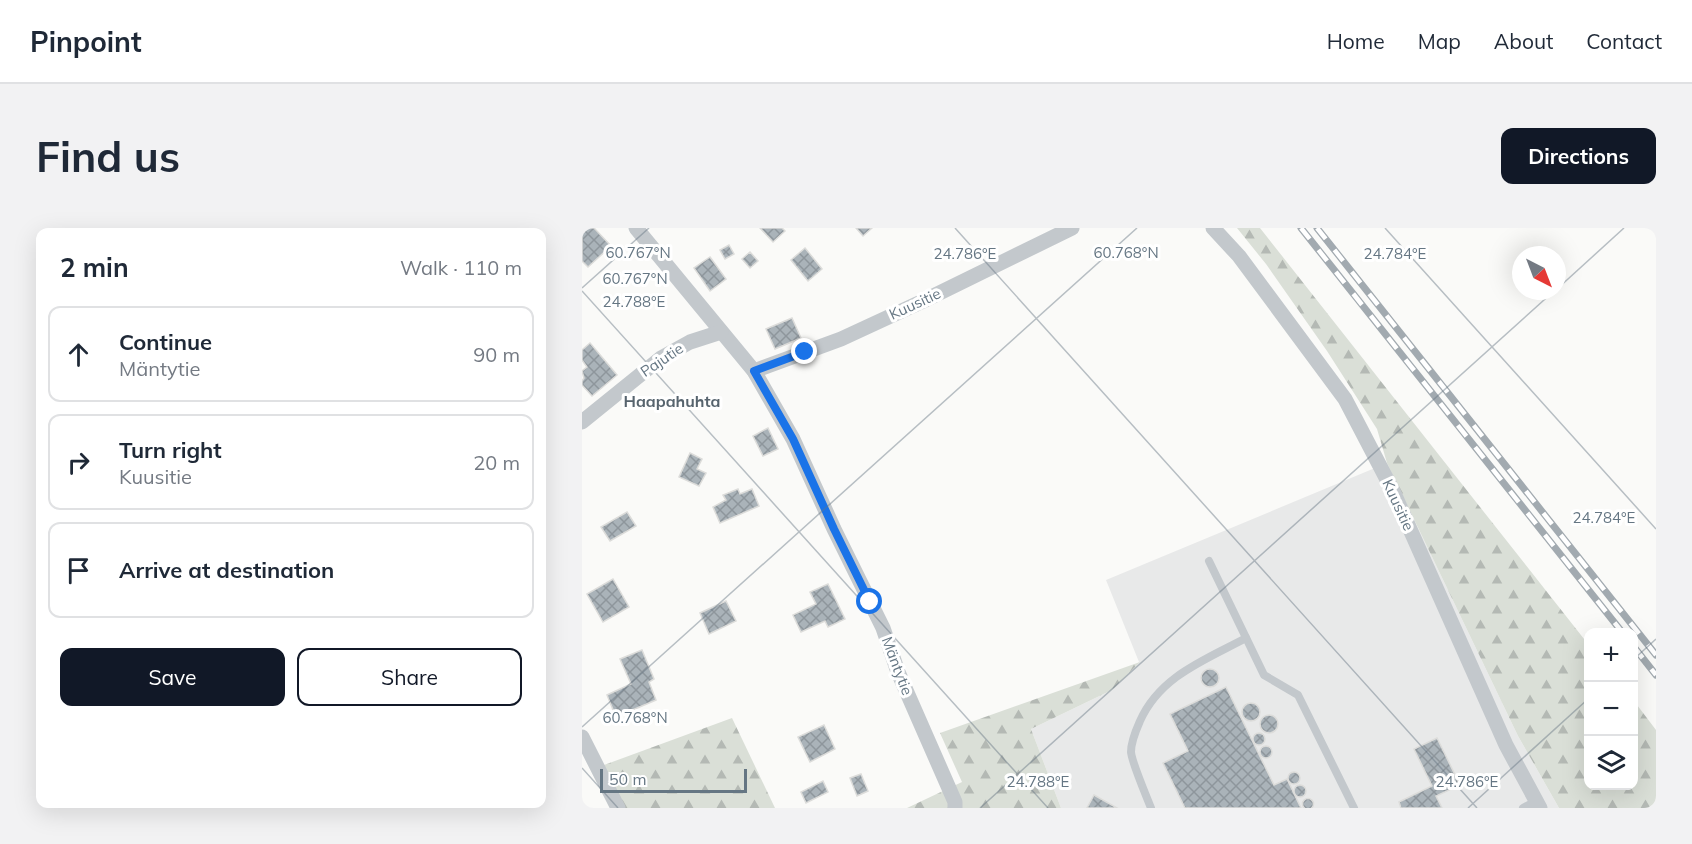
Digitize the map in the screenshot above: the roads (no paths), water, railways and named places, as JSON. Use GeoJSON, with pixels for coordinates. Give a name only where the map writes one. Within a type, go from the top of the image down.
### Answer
{"type":"FeatureCollection","features":[{"type":"Feature","properties":{"kind":"street","name":"Mäntytie"},"geometry":{"type":"LineString","coordinates":[[636,228],[754,371],[793,439],[883,628],[898,672],[955,802],[955,808]]}},
{"type":"Feature","properties":{"kind":"street","name":"Kuusitie"},"geometry":{"type":"LineString","coordinates":[[754,371],[861,330],[921,302],[1047,233],[1072,228]]}},
{"type":"Feature","properties":{"kind":"street","name":"Kuusitie"},"geometry":{"type":"LineString","coordinates":[[1214,228],[1239,256],[1350,408],[1393,491],[1533,806]]}},
{"type":"Feature","properties":{"kind":"street","name":"Pajutie"},"geometry":{"type":"LineString","coordinates":[[582,422],[661,358],[690,342],[721,332]]}},
{"type":"Feature","properties":{"kind":"street"},"geometry":{"type":"LineString","coordinates":[[582,737],[618,808]]}},
{"type":"Feature","properties":{"kind":"lane"},"geometry":{"type":"LineString","coordinates":[[1209,561],[1264,675],[1298,695],[1354,808]]}},
{"type":"Feature","properties":{"kind":"lane"},"geometry":{"type":"LineString","coordinates":[[1150,808],[1131,752],[1134,732],[1142,715],[1158,692],[1178,674],[1246,638]]}},
{"type":"Feature","properties":{"kind":"railway"},"geometry":{"type":"LineString","coordinates":[[1301,228],[1619,628]]}},
{"type":"Feature","properties":{"kind":"railway"},"geometry":{"type":"LineString","coordinates":[[1317,228],[1656,655]]}},
{"type":"Feature","properties":{"kind":"railway"},"geometry":{"type":"LineString","coordinates":[[1638,652],[1656,675]]}},
{"type":"Feature","properties":{"kind":"district","name":"Haapahuhta"},"geometry":{"type":"Point","coordinates":[672,401]}}]}
